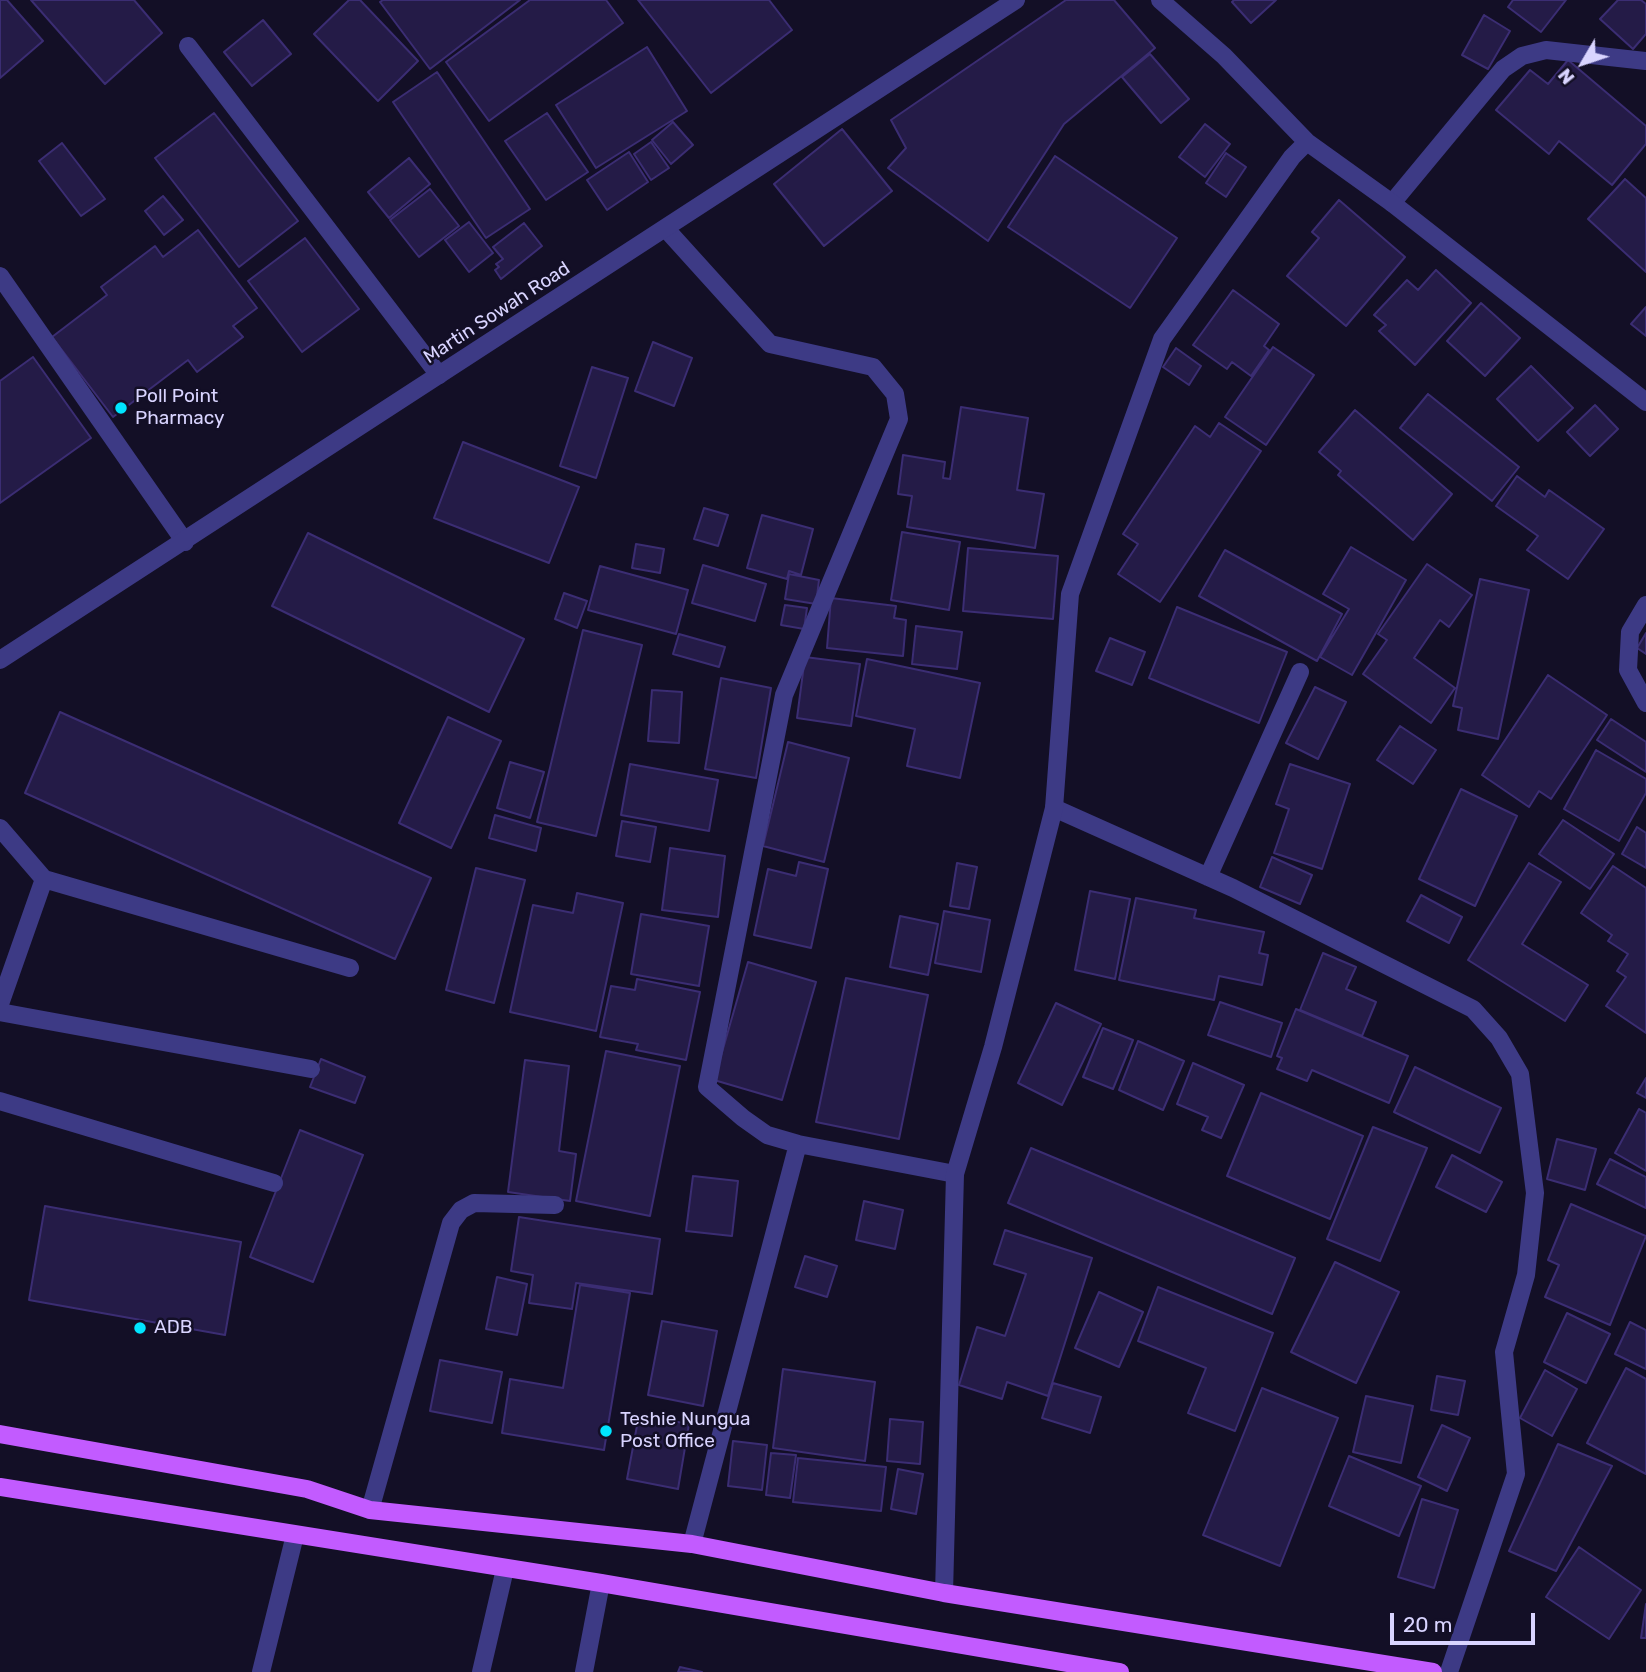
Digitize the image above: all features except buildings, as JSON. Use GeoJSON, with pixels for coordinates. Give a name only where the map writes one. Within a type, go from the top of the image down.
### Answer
{"type":"FeatureCollection","features":[{"type":"Feature","properties":{"kind":"main road"},"geometry":{"type":"LineString","coordinates":[[0,1434],[307,1489],[370,1510],[692,1544],[944,1592],[1433,1672]]}},
{"type":"Feature","properties":{"kind":"main road"},"geometry":{"type":"LineString","coordinates":[[0,1487],[601,1583],[1120,1672]]}},
{"type":"Feature","properties":{"kind":"street","name":"Martin Sowah Road"},"geometry":{"type":"LineString","coordinates":[[0,660],[1016,0]]}},
{"type":"Feature","properties":{"kind":"street"},"geometry":{"type":"LineString","coordinates":[[1160,0],[1224,56],[1307,142],[1392,203],[1646,402]]}},
{"type":"Feature","properties":{"kind":"street"},"geometry":{"type":"LineString","coordinates":[[188,46],[439,375]]}},
{"type":"Feature","properties":{"kind":"street"},"geometry":{"type":"LineString","coordinates":[[1392,203],[1503,69],[1522,56],[1546,50],[1646,61]]}},
{"type":"Feature","properties":{"kind":"street"},"geometry":{"type":"LineString","coordinates":[[944,1592],[955,1174],[993,1046],[1054,808],[1070,594],[1162,340],[1292,157],[1307,142]]}},
{"type":"Feature","properties":{"kind":"street"},"geometry":{"type":"LineString","coordinates":[[666,229],[769,344],[873,367],[895,394],[899,419],[784,695],[707,1087],[767,1135],[798,1144],[955,1174]]}},
{"type":"Feature","properties":{"kind":"street"},"geometry":{"type":"LineString","coordinates":[[0,276],[185,542]]}},
{"type":"Feature","properties":{"kind":"street"},"geometry":{"type":"LineString","coordinates":[[1646,605],[1630,632],[1628,670],[1646,703]]}},
{"type":"Feature","properties":{"kind":"street"},"geometry":{"type":"LineString","coordinates":[[1208,877],[1300,672]]}},
{"type":"Feature","properties":{"kind":"street"},"geometry":{"type":"LineString","coordinates":[[1054,808],[1208,877],[1368,954],[1474,1009],[1499,1038],[1520,1074],[1535,1193],[1527,1275],[1504,1352],[1516,1474],[1449,1672]]}},
{"type":"Feature","properties":{"kind":"street"},"geometry":{"type":"LineString","coordinates":[[0,828],[44,879],[349,968]]}},
{"type":"Feature","properties":{"kind":"street"},"geometry":{"type":"LineString","coordinates":[[0,1004],[44,879]]}},
{"type":"Feature","properties":{"kind":"street"},"geometry":{"type":"LineString","coordinates":[[0,1013],[311,1069]]}},
{"type":"Feature","properties":{"kind":"street"},"geometry":{"type":"LineString","coordinates":[[0,1101],[274,1183]]}},
{"type":"Feature","properties":{"kind":"street"},"geometry":{"type":"LineString","coordinates":[[692,1544],[798,1144]]}},
{"type":"Feature","properties":{"kind":"street"},"geometry":{"type":"LineString","coordinates":[[370,1510],[451,1223],[461,1210],[474,1203],[555,1205]]}},
{"type":"Feature","properties":{"kind":"street"},"geometry":{"type":"LineString","coordinates":[[261,1672],[295,1535]]}},
{"type":"Feature","properties":{"kind":"street"},"geometry":{"type":"LineString","coordinates":[[481,1672],[505,1569]]}},
{"type":"Feature","properties":{"kind":"street"},"geometry":{"type":"LineString","coordinates":[[584,1672],[601,1583]]}},
{"type":"Feature","properties":{"kind":"place","name":"Poll Point Pharmacy"},"geometry":{"type":"Point","coordinates":[121,408]}},
{"type":"Feature","properties":{"kind":"place","name":"ADB"},"geometry":{"type":"Point","coordinates":[140,1328]}},
{"type":"Feature","properties":{"kind":"place","name":"Teshie Nungua Post Office"},"geometry":{"type":"Point","coordinates":[606,1431]}}]}
